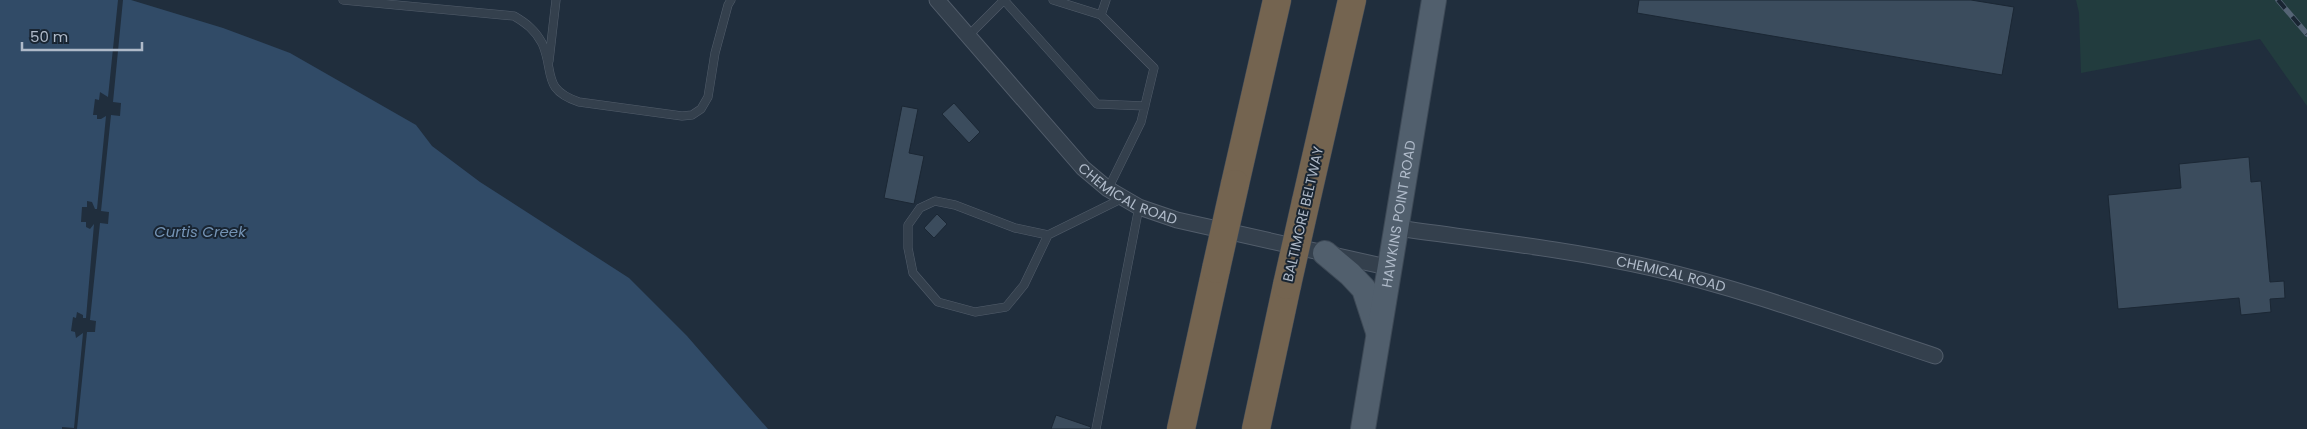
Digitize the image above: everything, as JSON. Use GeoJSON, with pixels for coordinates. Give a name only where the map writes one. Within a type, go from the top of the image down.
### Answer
{"type":"FeatureCollection","features":[{"type":"Feature","properties":{"kind":"highway"},"geometry":{"type":"LineString","coordinates":[[1181,429],[1277,0]]}},
{"type":"Feature","properties":{"kind":"highway","name":"BALTIMORE BELTWAY"},"geometry":{"type":"LineString","coordinates":[[1256,429],[1352,0]]}},
{"type":"Feature","properties":{"kind":"main road","name":"HAWKINS POINT ROAD"},"geometry":{"type":"LineString","coordinates":[[1363,429],[1434,0]]}},
{"type":"Feature","properties":{"kind":"main road"},"geometry":{"type":"LineString","coordinates":[[1325,253],[1350,274],[1364,289],[1379,335]]}},
{"type":"Feature","properties":{"kind":"street","name":"CHEMICAL ROAD"},"geometry":{"type":"LineString","coordinates":[[937,0],[1083,168],[1108,189],[1123,198],[1139,207],[1177,220],[1391,268]]}},
{"type":"Feature","properties":{"kind":"street","name":"CHEMICAL ROAD"},"geometry":{"type":"LineString","coordinates":[[1397,228],[1589,255],[1653,268],[1731,290],[1935,356]]}},
{"type":"Feature","properties":{"kind":"lane"},"geometry":{"type":"LineString","coordinates":[[344,0],[514,16],[530,26],[542,43],[553,85],[563,97],[579,102],[682,116],[692,115],[701,109],[708,97],[715,53],[731,0]]}},
{"type":"Feature","properties":{"kind":"lane"},"geometry":{"type":"LineString","coordinates":[[548,65],[556,0]]}},
{"type":"Feature","properties":{"kind":"lane"},"geometry":{"type":"LineString","coordinates":[[968,36],[1004,0],[1097,104],[1145,106]]}},
{"type":"Feature","properties":{"kind":"lane"},"geometry":{"type":"LineString","coordinates":[[1053,0],[1101,15],[1154,68],[1142,122],[1108,189]]}},
{"type":"Feature","properties":{"kind":"lane"},"geometry":{"type":"LineString","coordinates":[[1101,15],[1106,0]]}},
{"type":"Feature","properties":{"kind":"lane"},"geometry":{"type":"LineString","coordinates":[[1048,235],[1015,228],[955,205],[935,201],[920,208],[908,225],[908,248],[913,273],[938,302],[974,312],[1006,307],[1024,284],[1048,235],[1123,198]]}},
{"type":"Feature","properties":{"kind":"lane"},"geometry":{"type":"LineString","coordinates":[[1096,429],[1139,207]]}},
{"type":"Feature","properties":{"kind":"green space"},"geometry":{"type":"Polygon","coordinates":[[[2076,0],[2307,0],[2307,106],[2260,39],[2081,73],[2079,13],[2076,0]]]}},
{"type":"Feature","properties":{"kind":"water","name":"Curtis Creek"},"geometry":{"type":"Polygon","coordinates":[[[0,0],[131,0],[223,28],[290,53],[416,125],[432,146],[480,182],[629,278],[687,336],[768,429],[0,429],[0,0]]]}},
{"type":"Feature","properties":{"kind":"pier"},"geometry":{"type":"Polygon","coordinates":[[[118,0],[123,0],[113,102],[121,103],[120,116],[111,115],[101,211],[109,212],[108,224],[100,223],[90,320],[96,321],[95,332],[87,332],[77,429],[62,429],[62,427],[74,428],[83,333],[76,338],[75,332],[71,331],[73,317],[76,318],[77,312],[83,315],[83,318],[86,318],[94,224],[90,229],[86,227],[86,222],[81,222],[82,207],[87,207],[87,201],[92,202],[95,209],[97,209],[106,116],[97,119],[97,115],[93,115],[95,99],[99,100],[100,92],[108,97],[118,0]]]}},
{"type":"Feature","properties":{"kind":"building"},"geometry":{"type":"Polygon","coordinates":[[[1639,0],[1971,0],[2014,7],[2002,75],[1637,13],[1639,0]]]}},
{"type":"Feature","properties":{"kind":"building"},"geometry":{"type":"Polygon","coordinates":[[[954,103],[980,132],[969,143],[942,114],[954,103]]]}},
{"type":"Feature","properties":{"kind":"building"},"geometry":{"type":"Polygon","coordinates":[[[902,106],[918,109],[909,153],[924,156],[914,204],[884,198],[902,106]]]}},
{"type":"Feature","properties":{"kind":"building"},"geometry":{"type":"Polygon","coordinates":[[[2249,157],[2251,182],[2261,181],[2270,282],[2284,281],[2285,298],[2270,299],[2271,312],[2241,315],[2239,298],[2118,309],[2108,195],[2181,188],[2179,164],[2249,157]]]}},
{"type":"Feature","properties":{"kind":"building"},"geometry":{"type":"Polygon","coordinates":[[[937,214],[947,224],[934,238],[924,228],[937,214]]]}},
{"type":"Feature","properties":{"kind":"building"},"geometry":{"type":"Polygon","coordinates":[[[1056,415],[1091,427],[1090,429],[1051,429],[1056,415]]]}},
{"type":"Feature","properties":{"kind":"railway"},"geometry":{"type":"LineString","coordinates":[[2278,0],[2307,34]]}}]}
